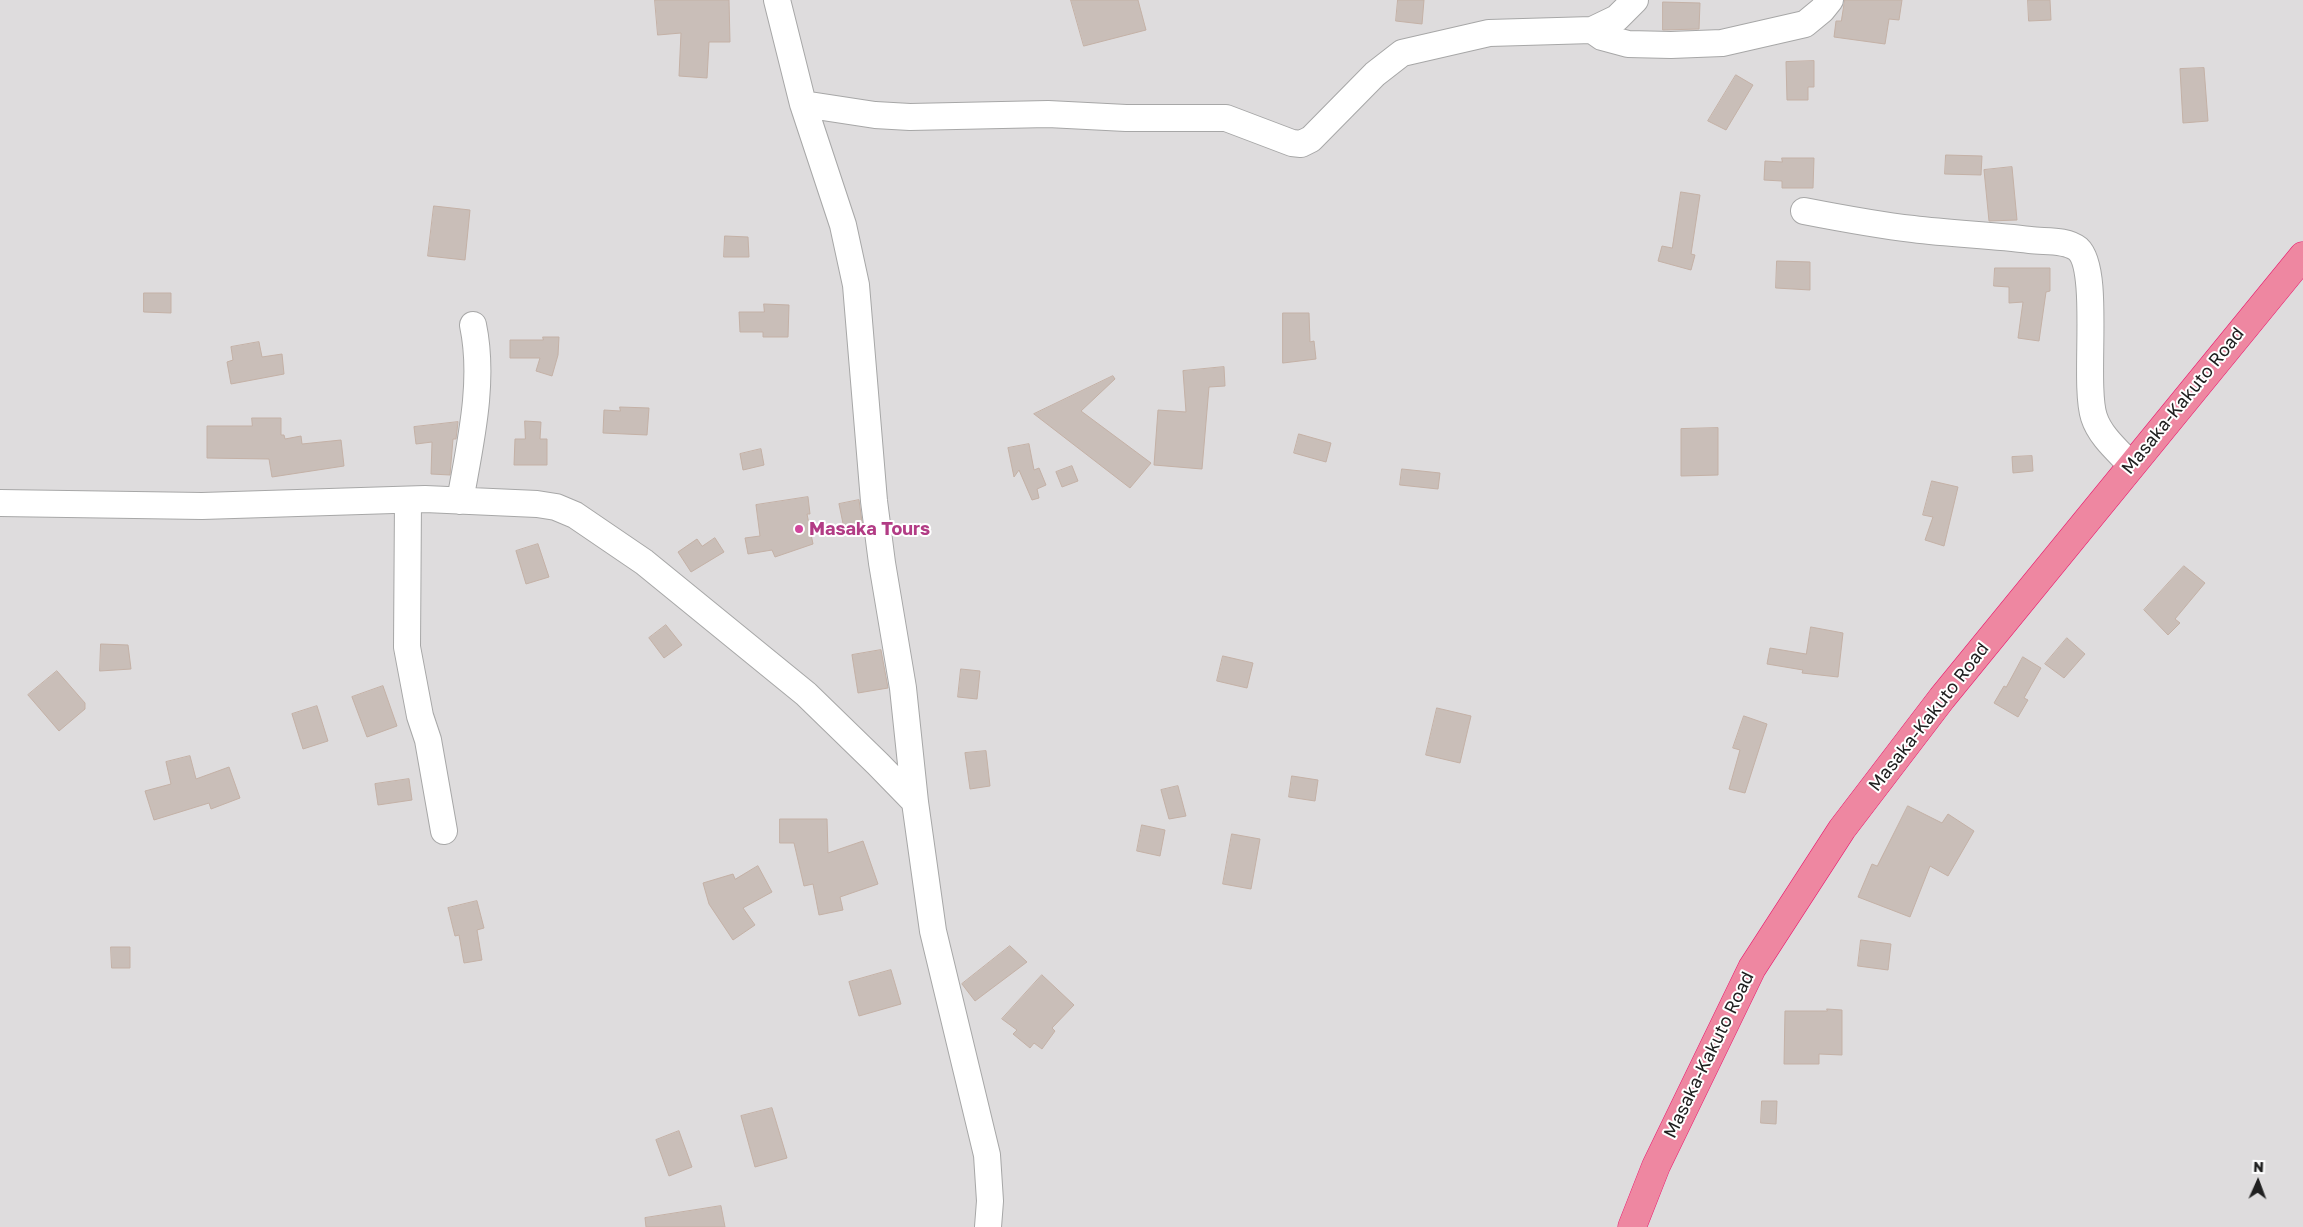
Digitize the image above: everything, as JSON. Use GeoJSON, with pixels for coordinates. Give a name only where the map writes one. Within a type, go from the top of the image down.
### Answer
{"type":"FeatureCollection","features":[{"type":"Feature","properties":{"kind":"highway","name":"Masaka-Kakuto Road"},"geometry":{"type":"LineString","coordinates":[[1632,1227],[1656,1166],[1752,968],[1842,829],[1942,698],[2303,256]]}},
{"type":"Feature","properties":{"kind":"street"},"geometry":{"type":"LineString","coordinates":[[777,0],[803,104],[837,202],[856,285],[875,510],[903,688],[915,802],[933,931],[987,1155],[990,1201],[988,1227]]}},
{"type":"Feature","properties":{"kind":"street"},"geometry":{"type":"LineString","coordinates":[[803,104],[875,115],[910,117],[1048,114],[1126,118],[1226,118],[1292,143],[1301,144],[1311,139],[1375,74],[1402,53],[1489,33],[1592,30],[1617,18],[1635,0]]}},
{"type":"Feature","properties":{"kind":"street"},"geometry":{"type":"LineString","coordinates":[[1592,30],[1602,37],[1628,44],[1671,45],[1722,42],[1805,24],[1822,10],[1830,0]]}},
{"type":"Feature","properties":{"kind":"street"},"geometry":{"type":"LineString","coordinates":[[1804,210],[1912,229],[1994,235],[2068,244],[2078,250],[2087,265],[2091,393],[2094,417],[2108,440],[2131,465]]}},
{"type":"Feature","properties":{"kind":"street"},"geometry":{"type":"LineString","coordinates":[[460,501],[472,435],[476,383],[476,342],[473,325]]}},
{"type":"Feature","properties":{"kind":"street"},"geometry":{"type":"LineString","coordinates":[[0,504],[202,506],[408,500],[537,504],[556,507],[575,515],[644,562],[806,694],[915,802]]}},
{"type":"Feature","properties":{"kind":"street"},"geometry":{"type":"LineString","coordinates":[[408,500],[406,647],[420,716],[428,740],[444,831]]}},
{"type":"Feature","properties":{"kind":"shaded area"},"geometry":{"type":"Polygon","coordinates":[[[0,0],[2303,0],[2303,1227],[0,1227],[0,0]]]}},
{"type":"Feature","properties":{"kind":"building"},"geometry":{"type":"Polygon","coordinates":[[[655,0],[729,0],[730,42],[709,42],[707,78],[679,76],[681,33],[658,35],[655,0]]]}},
{"type":"Feature","properties":{"kind":"building"},"geometry":{"type":"Polygon","coordinates":[[[1071,0],[1138,0],[1146,30],[1084,46],[1071,0]]]}},
{"type":"Feature","properties":{"kind":"building"},"geometry":{"type":"Polygon","coordinates":[[[1398,0],[1424,0],[1422,24],[1396,21],[1398,0]]]}},
{"type":"Feature","properties":{"kind":"building"},"geometry":{"type":"Polygon","coordinates":[[[1845,0],[1902,0],[1899,20],[1889,19],[1885,44],[1834,37],[1836,21],[1841,21],[1845,0]]]}},
{"type":"Feature","properties":{"kind":"building"},"geometry":{"type":"Polygon","coordinates":[[[2028,0],[2050,0],[2051,20],[2029,21],[2028,0]]]}},
{"type":"Feature","properties":{"kind":"building"},"geometry":{"type":"Polygon","coordinates":[[[1663,2],[1700,3],[1699,29],[1663,30],[1663,2]]]}},
{"type":"Feature","properties":{"kind":"building"},"geometry":{"type":"Polygon","coordinates":[[[1814,61],[1814,87],[1808,87],[1808,100],[1787,100],[1786,62],[1814,61]]]}},
{"type":"Feature","properties":{"kind":"building"},"geometry":{"type":"Polygon","coordinates":[[[2204,68],[2208,121],[2183,123],[2180,69],[2204,68]]]}},
{"type":"Feature","properties":{"kind":"building"},"geometry":{"type":"Polygon","coordinates":[[[1736,75],[1753,85],[1726,130],[1708,121],[1736,75]]]}},
{"type":"Feature","properties":{"kind":"building"},"geometry":{"type":"Polygon","coordinates":[[[1946,155],[1982,156],[1981,175],[1945,174],[1946,155]]]}},
{"type":"Feature","properties":{"kind":"building"},"geometry":{"type":"Polygon","coordinates":[[[1782,158],[1814,158],[1813,188],[1782,188],[1782,181],[1764,180],[1765,161],[1782,162],[1782,158]]]}},
{"type":"Feature","properties":{"kind":"building"},"geometry":{"type":"Polygon","coordinates":[[[2012,167],[2017,220],[1989,221],[1984,170],[2012,167]]]}},
{"type":"Feature","properties":{"kind":"building"},"geometry":{"type":"Polygon","coordinates":[[[1681,192],[1700,195],[1691,254],[1695,255],[1691,270],[1658,261],[1662,246],[1672,248],[1681,192]]]}},
{"type":"Feature","properties":{"kind":"building"},"geometry":{"type":"Polygon","coordinates":[[[434,206],[470,210],[465,260],[428,256],[434,206]]]}},
{"type":"Feature","properties":{"kind":"building"},"geometry":{"type":"Polygon","coordinates":[[[725,236],[748,237],[749,257],[724,257],[725,236]]]}},
{"type":"Feature","properties":{"kind":"building"},"geometry":{"type":"Polygon","coordinates":[[[1777,261],[1810,262],[1810,290],[1776,288],[1777,261]]]}},
{"type":"Feature","properties":{"kind":"building"},"geometry":{"type":"Polygon","coordinates":[[[1995,268],[2050,268],[2050,291],[2046,292],[2039,341],[2018,338],[2023,302],[2009,303],[2009,287],[1994,286],[1995,268]]]}},
{"type":"Feature","properties":{"kind":"building"},"geometry":{"type":"Polygon","coordinates":[[[144,293],[171,293],[171,313],[144,312],[144,293]]]}},
{"type":"Feature","properties":{"kind":"building"},"geometry":{"type":"Polygon","coordinates":[[[764,304],[789,305],[788,337],[763,337],[763,332],[740,332],[739,312],[764,312],[764,304]]]}},
{"type":"Feature","properties":{"kind":"building"},"geometry":{"type":"Polygon","coordinates":[[[1283,313],[1309,313],[1310,342],[1314,341],[1316,359],[1283,363],[1283,313]]]}},
{"type":"Feature","properties":{"kind":"building"},"geometry":{"type":"Polygon","coordinates":[[[543,337],[559,337],[558,355],[552,376],[536,371],[540,358],[510,358],[510,340],[543,340],[543,337]]]}},
{"type":"Feature","properties":{"kind":"building"},"geometry":{"type":"Polygon","coordinates":[[[259,342],[262,357],[282,354],[284,374],[231,384],[227,362],[233,360],[231,347],[259,342]]]}},
{"type":"Feature","properties":{"kind":"building"},"geometry":{"type":"Polygon","coordinates":[[[1224,367],[1225,386],[1209,387],[1202,469],[1154,465],[1158,410],[1186,412],[1183,371],[1224,367]]]}},
{"type":"Feature","properties":{"kind":"building"},"geometry":{"type":"Polygon","coordinates":[[[1113,376],[1115,379],[1081,411],[1151,463],[1130,488],[1034,414],[1113,376]]]}},
{"type":"Feature","properties":{"kind":"building"},"geometry":{"type":"Polygon","coordinates":[[[620,407],[649,408],[647,435],[603,433],[604,410],[620,411],[620,407]]]}},
{"type":"Feature","properties":{"kind":"building"},"geometry":{"type":"Polygon","coordinates":[[[252,418],[281,418],[281,435],[284,435],[285,439],[301,436],[302,444],[341,440],[344,466],[272,477],[269,459],[207,458],[207,426],[252,426],[252,418]]]}},
{"type":"Feature","properties":{"kind":"building"},"geometry":{"type":"Polygon","coordinates":[[[525,421],[541,422],[540,439],[547,439],[547,465],[514,465],[515,439],[525,439],[525,421]]]}},
{"type":"Feature","properties":{"kind":"building"},"geometry":{"type":"Polygon","coordinates":[[[458,422],[456,439],[453,439],[450,475],[431,474],[432,442],[416,444],[414,427],[458,422]]]}},
{"type":"Feature","properties":{"kind":"building"},"geometry":{"type":"Polygon","coordinates":[[[1718,428],[1718,475],[1681,476],[1681,429],[1718,428]]]}},
{"type":"Feature","properties":{"kind":"building"},"geometry":{"type":"Polygon","coordinates":[[[1299,434],[1331,443],[1326,462],[1294,453],[1299,434]]]}},
{"type":"Feature","properties":{"kind":"building"},"geometry":{"type":"Polygon","coordinates":[[[1029,444],[1034,470],[1039,468],[1046,485],[1037,489],[1039,498],[1032,500],[1019,470],[1014,477],[1008,448],[1029,444]]]}},
{"type":"Feature","properties":{"kind":"building"},"geometry":{"type":"Polygon","coordinates":[[[761,449],[764,465],[743,470],[740,454],[761,449]]]}},
{"type":"Feature","properties":{"kind":"building"},"geometry":{"type":"Polygon","coordinates":[[[2032,456],[2033,471],[2013,473],[2012,457],[2032,456]]]}},
{"type":"Feature","properties":{"kind":"building"},"geometry":{"type":"Polygon","coordinates":[[[1072,466],[1078,481],[1062,487],[1056,472],[1072,466]]]}},
{"type":"Feature","properties":{"kind":"building"},"geometry":{"type":"Polygon","coordinates":[[[1402,469],[1440,473],[1438,489],[1400,485],[1402,469]]]}},
{"type":"Feature","properties":{"kind":"building"},"geometry":{"type":"Polygon","coordinates":[[[1932,481],[1958,487],[1944,546],[1925,540],[1933,517],[1923,515],[1932,481]]]}},
{"type":"Feature","properties":{"kind":"building"},"geometry":{"type":"Polygon","coordinates":[[[808,497],[810,514],[807,514],[813,544],[775,557],[772,550],[748,554],[745,538],[760,536],[756,505],[808,497]]]}},
{"type":"Feature","properties":{"kind":"building"},"geometry":{"type":"Polygon","coordinates":[[[859,500],[863,529],[845,533],[839,504],[859,500]]]}},
{"type":"Feature","properties":{"kind":"building"},"geometry":{"type":"Polygon","coordinates":[[[715,538],[724,552],[691,572],[678,552],[697,539],[702,546],[715,538]]]}},
{"type":"Feature","properties":{"kind":"building"},"geometry":{"type":"Polygon","coordinates":[[[538,544],[549,577],[526,584],[516,551],[538,544]]]}},
{"type":"Feature","properties":{"kind":"building"},"geometry":{"type":"Polygon","coordinates":[[[2184,566],[2205,583],[2175,619],[2180,623],[2168,635],[2144,610],[2184,566]]]}},
{"type":"Feature","properties":{"kind":"building"},"geometry":{"type":"Polygon","coordinates":[[[666,625],[682,645],[664,658],[649,638],[666,625]]]}},
{"type":"Feature","properties":{"kind":"building"},"geometry":{"type":"Polygon","coordinates":[[[1811,627],[1843,633],[1838,677],[1802,673],[1803,670],[1767,664],[1770,648],[1806,654],[1811,627]]]}},
{"type":"Feature","properties":{"kind":"building"},"geometry":{"type":"Polygon","coordinates":[[[2067,638],[2085,654],[2064,678],[2045,664],[2067,638]]]}},
{"type":"Feature","properties":{"kind":"building"},"geometry":{"type":"Polygon","coordinates":[[[101,644],[128,645],[131,669],[100,671],[101,644]]]}},
{"type":"Feature","properties":{"kind":"building"},"geometry":{"type":"Polygon","coordinates":[[[881,650],[888,688],[858,693],[852,655],[881,650]]]}},
{"type":"Feature","properties":{"kind":"building"},"geometry":{"type":"Polygon","coordinates":[[[1223,656],[1253,663],[1247,688],[1217,681],[1223,656]]]}},
{"type":"Feature","properties":{"kind":"building"},"geometry":{"type":"Polygon","coordinates":[[[2023,657],[2041,668],[2024,698],[2028,700],[2018,717],[1994,703],[2004,686],[2006,687],[2023,657]]]}},
{"type":"Feature","properties":{"kind":"building"},"geometry":{"type":"Polygon","coordinates":[[[961,669],[980,671],[977,699],[958,697],[961,669]]]}},
{"type":"Feature","properties":{"kind":"building"},"geometry":{"type":"Polygon","coordinates":[[[57,671],[85,703],[85,709],[59,731],[28,695],[57,671]]]}},
{"type":"Feature","properties":{"kind":"building"},"geometry":{"type":"Polygon","coordinates":[[[383,686],[397,726],[367,737],[352,697],[383,686]]]}},
{"type":"Feature","properties":{"kind":"building"},"geometry":{"type":"Polygon","coordinates":[[[317,706],[328,741],[303,749],[292,714],[317,706]]]}},
{"type":"Feature","properties":{"kind":"building"},"geometry":{"type":"Polygon","coordinates":[[[1437,708],[1471,716],[1460,763],[1426,755],[1437,708]]]}},
{"type":"Feature","properties":{"kind":"building"},"geometry":{"type":"Polygon","coordinates":[[[1744,716],[1767,724],[1745,793],[1729,789],[1740,750],[1733,748],[1744,716]]]}},
{"type":"Feature","properties":{"kind":"building"},"geometry":{"type":"Polygon","coordinates":[[[986,751],[990,786],[970,789],[965,753],[986,751]]]}},
{"type":"Feature","properties":{"kind":"building"},"geometry":{"type":"Polygon","coordinates":[[[190,756],[196,779],[229,767],[240,798],[211,809],[209,803],[154,820],[145,791],[171,784],[166,762],[190,756]]]}},
{"type":"Feature","properties":{"kind":"building"},"geometry":{"type":"Polygon","coordinates":[[[1292,776],[1318,780],[1315,801],[1289,797],[1292,776]]]}},
{"type":"Feature","properties":{"kind":"building"},"geometry":{"type":"Polygon","coordinates":[[[409,779],[412,800],[378,805],[375,784],[409,779]]]}},
{"type":"Feature","properties":{"kind":"building"},"geometry":{"type":"Polygon","coordinates":[[[1178,786],[1186,816],[1169,819],[1161,790],[1178,786]]]}},
{"type":"Feature","properties":{"kind":"building"},"geometry":{"type":"Polygon","coordinates":[[[1908,806],[1942,823],[1948,814],[1974,831],[1948,876],[1930,866],[1910,917],[1858,897],[1872,864],[1877,866],[1908,806]]]}},
{"type":"Feature","properties":{"kind":"building"},"geometry":{"type":"Polygon","coordinates":[[[780,819],[827,819],[828,853],[863,841],[878,884],[840,897],[843,910],[819,915],[813,884],[804,886],[794,843],[780,843],[780,819]]]}},
{"type":"Feature","properties":{"kind":"building"},"geometry":{"type":"Polygon","coordinates":[[[1142,825],[1165,830],[1160,856],[1137,851],[1142,825]]]}},
{"type":"Feature","properties":{"kind":"building"},"geometry":{"type":"Polygon","coordinates":[[[1232,834],[1260,839],[1251,889],[1223,884],[1232,834]]]}},
{"type":"Feature","properties":{"kind":"building"},"geometry":{"type":"Polygon","coordinates":[[[758,866],[772,892],[743,908],[755,925],[733,940],[709,904],[703,883],[733,874],[735,879],[758,866]]]}},
{"type":"Feature","properties":{"kind":"building"},"geometry":{"type":"Polygon","coordinates":[[[477,901],[484,928],[477,930],[482,960],[464,963],[459,935],[455,936],[448,908],[477,901]]]}},
{"type":"Feature","properties":{"kind":"building"},"geometry":{"type":"Polygon","coordinates":[[[1861,940],[1891,944],[1888,970],[1858,966],[1861,940]]]}},
{"type":"Feature","properties":{"kind":"building"},"geometry":{"type":"Polygon","coordinates":[[[1010,946],[1027,962],[975,1001],[962,984],[1010,946]]]}},
{"type":"Feature","properties":{"kind":"building"},"geometry":{"type":"Polygon","coordinates":[[[111,947],[130,947],[130,968],[112,968],[111,947]]]}},
{"type":"Feature","properties":{"kind":"building"},"geometry":{"type":"Polygon","coordinates":[[[891,970],[901,1004],[859,1016],[849,982],[891,970]]]}},
{"type":"Feature","properties":{"kind":"building"},"geometry":{"type":"Polygon","coordinates":[[[1042,975],[1074,1005],[1052,1028],[1055,1031],[1042,1049],[1034,1043],[1030,1048],[1013,1034],[1017,1030],[1002,1019],[1042,975]]]}},
{"type":"Feature","properties":{"kind":"building"},"geometry":{"type":"Polygon","coordinates":[[[1827,1009],[1842,1010],[1842,1055],[1819,1054],[1819,1064],[1784,1064],[1785,1011],[1827,1011],[1827,1009]]]}},
{"type":"Feature","properties":{"kind":"building"},"geometry":{"type":"Polygon","coordinates":[[[1762,1101],[1777,1101],[1776,1124],[1761,1123],[1762,1101]]]}},
{"type":"Feature","properties":{"kind":"building"},"geometry":{"type":"Polygon","coordinates":[[[772,1108],[787,1158],[755,1167],[741,1116],[772,1108]]]}},
{"type":"Feature","properties":{"kind":"building"},"geometry":{"type":"Polygon","coordinates":[[[679,1131],[692,1167],[669,1176],[656,1140],[679,1131]]]}},
{"type":"Feature","properties":{"kind":"building"},"geometry":{"type":"Polygon","coordinates":[[[721,1206],[725,1227],[646,1227],[645,1218],[721,1206]]]}},
{"type":"Feature","properties":{"kind":"place","name":"Masaka Tours"},"geometry":{"type":"Point","coordinates":[799,529]}}]}
